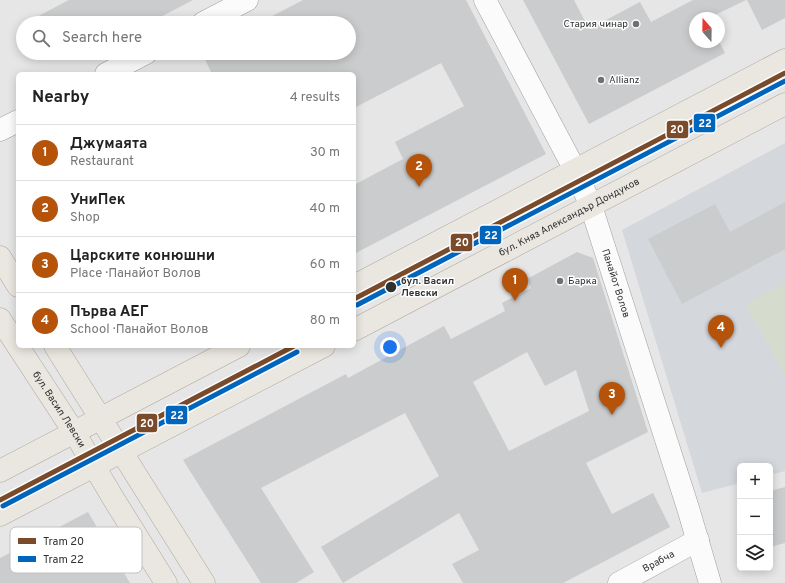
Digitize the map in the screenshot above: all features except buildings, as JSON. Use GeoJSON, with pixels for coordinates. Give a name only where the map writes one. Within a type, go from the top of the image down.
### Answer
{"type":"FeatureCollection","features":[{"type":"Feature","properties":{"kind":"main road"},"geometry":{"type":"LineString","coordinates":[[356,285],[785,60]]}},
{"type":"Feature","properties":{"kind":"main road","name":"бул. Княз Александър Дондуков"},"geometry":{"type":"LineString","coordinates":[[356,329],[785,104]]}},
{"type":"Feature","properties":{"kind":"main road"},"geometry":{"type":"LineString","coordinates":[[0,257],[16,283]]}},
{"type":"Feature","properties":{"kind":"main road","name":"бул. Васил Левски"},"geometry":{"type":"LineString","coordinates":[[0,319],[16,343]]}},
{"type":"Feature","properties":{"kind":"main road","name":"бул. Васил Левски"},"geometry":{"type":"LineString","coordinates":[[19,348],[74,432],[93,466],[131,527]]}},
{"type":"Feature","properties":{"kind":"main road"},"geometry":{"type":"LineString","coordinates":[[56,348],[204,583]]}},
{"type":"Feature","properties":{"kind":"main road"},"geometry":{"type":"LineString","coordinates":[[0,471],[235,348]]}},
{"type":"Feature","properties":{"kind":"main road"},"geometry":{"type":"LineString","coordinates":[[0,515],[320,348]]}},
{"type":"Feature","properties":{"kind":"main road","name":"бул. Васил Левски"},"geometry":{"type":"LineString","coordinates":[[142,545],[166,583]]}},
{"type":"Feature","properties":{"kind":"street"},"geometry":{"type":"LineString","coordinates":[[216,16],[247,0]]}},
{"type":"Feature","properties":{"kind":"street","name":"Панайот Волов"},"geometry":{"type":"LineString","coordinates":[[485,0],[575,170],[591,206],[698,540],[710,583]]}},
{"type":"Feature","properties":{"kind":"street"},"geometry":{"type":"LineString","coordinates":[[110,72],[133,60]]}},
{"type":"Feature","properties":{"kind":"street"},"geometry":{"type":"LineString","coordinates":[[0,130],[16,122]]}},
{"type":"Feature","properties":{"kind":"street","name":"Врабча"},"geometry":{"type":"LineString","coordinates":[[620,583],[698,540]]}},
{"type":"Feature","properties":{"kind":"shaded area"},"geometry":{"type":"Polygon","coordinates":[[[785,143],[785,471],[773,474],[773,463],[737,463],[737,484],[702,493],[622,230],[785,143]]]}},
{"type":"Feature","properties":{"kind":"green space"},"geometry":{"type":"Polygon","coordinates":[[[785,283],[785,376],[746,304],[785,283]]]}},
{"type":"Feature","properties":{"kind":"tram line","name":"20"},"geometry":{"type":"LineString","coordinates":[[356,298],[785,73]]}},
{"type":"Feature","properties":{"kind":"tram line","name":"22"},"geometry":{"type":"LineString","coordinates":[[357,305],[785,81]]}},
{"type":"Feature","properties":{"kind":"tram line","name":"20"},"geometry":{"type":"LineString","coordinates":[[0,500],[290,348]]}},
{"type":"Feature","properties":{"kind":"tram line","name":"22"},"geometry":{"type":"LineString","coordinates":[[3,506],[297,352]]}},
{"type":"Feature","properties":{"kind":"place","name":"Стария чинар"},"geometry":{"type":"Point","coordinates":[636,24]}},
{"type":"Feature","properties":{"kind":"place","name":"Allianz"},"geometry":{"type":"Point","coordinates":[601,80]}},
{"type":"Feature","properties":{"kind":"place","name":"УниПек"},"geometry":{"type":"Point","coordinates":[419,187]}},
{"type":"Feature","properties":{"kind":"place","name":"Барка"},"geometry":{"type":"Point","coordinates":[560,281]}},
{"type":"Feature","properties":{"kind":"place","name":"бул. Васил Левски"},"geometry":{"type":"Point","coordinates":[391,287]}},
{"type":"Feature","properties":{"kind":"place","name":"Джумаята"},"geometry":{"type":"Point","coordinates":[515,301]}},
{"type":"Feature","properties":{"kind":"place","name":"Първа АЕГ"},"geometry":{"type":"Point","coordinates":[721,348]}},
{"type":"Feature","properties":{"kind":"place","name":"Царските конюшни"},"geometry":{"type":"Point","coordinates":[612,415]}}]}
